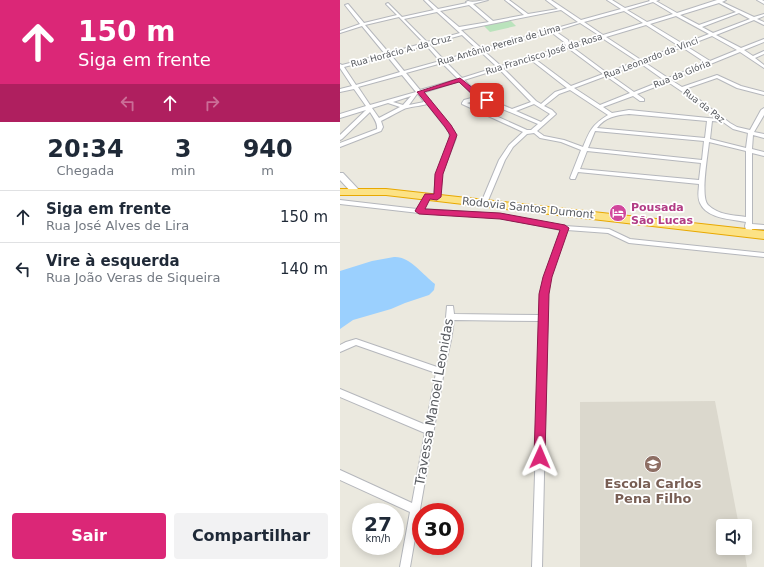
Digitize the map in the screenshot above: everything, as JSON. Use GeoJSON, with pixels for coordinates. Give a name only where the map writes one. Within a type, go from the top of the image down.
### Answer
{"type":"FeatureCollection","features":[{"type":"Feature","properties":{"kind":"highway","name":"Rodovia Santos Dumont"},"geometry":{"type":"LineString","coordinates":[[340,192],[386,192],[484,203],[748,226],[764,235]]}},
{"type":"Feature","properties":{"kind":"street"},"geometry":{"type":"LineString","coordinates":[[426,0],[436,11],[500,67],[534,102],[553,114],[542,124],[514,143],[504,156],[484,203]]}},
{"type":"Feature","properties":{"kind":"street"},"geometry":{"type":"LineString","coordinates":[[466,0],[492,22]]}},
{"type":"Feature","properties":{"kind":"street"},"geometry":{"type":"LineString","coordinates":[[340,32],[363,24],[436,11],[486,0]]}},
{"type":"Feature","properties":{"kind":"street"},"geometry":{"type":"LineString","coordinates":[[507,0],[528,16]]}},
{"type":"Feature","properties":{"kind":"street","name":"Rua da Paz"},"geometry":{"type":"LineString","coordinates":[[548,0],[668,80],[724,121],[736,128],[764,136]]}},
{"type":"Feature","properties":{"kind":"street"},"geometry":{"type":"LineString","coordinates":[[609,0],[710,63]]}},
{"type":"Feature","properties":{"kind":"street"},"geometry":{"type":"LineString","coordinates":[[654,0],[676,15],[741,50],[764,66]]}},
{"type":"Feature","properties":{"kind":"street","name":"Rua Antônio Pereira de Lima"},"geometry":{"type":"LineString","coordinates":[[340,91],[624,10],[654,0]]}},
{"type":"Feature","properties":{"kind":"street"},"geometry":{"type":"LineString","coordinates":[[720,0],[739,12],[764,24]]}},
{"type":"Feature","properties":{"kind":"street","name":"Rua Francisco José da Rosa"},"geometry":{"type":"LineString","coordinates":[[340,116],[676,15],[720,0]]}},
{"type":"Feature","properties":{"kind":"street"},"geometry":{"type":"LineString","coordinates":[[759,0],[764,3]]}},
{"type":"Feature","properties":{"kind":"street"},"geometry":{"type":"LineString","coordinates":[[388,4],[425,44],[479,96],[542,124]]}},
{"type":"Feature","properties":{"kind":"street"},"geometry":{"type":"LineString","coordinates":[[347,5],[389,54],[417,92],[429,102],[448,126],[453,135],[439,174],[433,197],[419,211]]}},
{"type":"Feature","properties":{"kind":"street"},"geometry":{"type":"LineString","coordinates":[[457,29],[562,10]]}},
{"type":"Feature","properties":{"kind":"street"},"geometry":{"type":"LineString","coordinates":[[699,27],[739,12]]}},
{"type":"Feature","properties":{"kind":"street","name":"Rua Leonardo da Vinci"},"geometry":{"type":"LineString","coordinates":[[541,106],[556,93],[764,15]]}},
{"type":"Feature","properties":{"kind":"street"},"geometry":{"type":"LineString","coordinates":[[552,30],[563,39],[569,47],[642,100]]}},
{"type":"Feature","properties":{"kind":"street","name":"Rua Horácio A. da Cruz"},"geometry":{"type":"LineString","coordinates":[[340,67],[463,34]]}},
{"type":"Feature","properties":{"kind":"street","name":"Rua da Glória"},"geometry":{"type":"LineString","coordinates":[[600,107],[764,40]]}},
{"type":"Feature","properties":{"kind":"street"},"geometry":{"type":"LineString","coordinates":[[753,58],[764,52]]}},
{"type":"Feature","properties":{"kind":"street"},"geometry":{"type":"LineString","coordinates":[[531,58],[611,116]]}},
{"type":"Feature","properties":{"kind":"street"},"geometry":{"type":"LineString","coordinates":[[340,67],[370,108],[378,120],[380,127],[379,130],[340,145]]}},
{"type":"Feature","properties":{"kind":"street"},"geometry":{"type":"LineString","coordinates":[[681,89],[717,76],[739,87],[764,94]]}},
{"type":"Feature","properties":{"kind":"street"},"geometry":{"type":"LineString","coordinates":[[378,120],[404,107],[417,92]]}},
{"type":"Feature","properties":{"kind":"street"},"geometry":{"type":"LineString","coordinates":[[479,96],[464,103],[542,137],[584,148],[705,162]]}},
{"type":"Feature","properties":{"kind":"street"},"geometry":{"type":"LineString","coordinates":[[388,101],[404,107],[414,107],[429,102]]}},
{"type":"Feature","properties":{"kind":"street"},"geometry":{"type":"LineString","coordinates":[[512,111],[534,102]]}},
{"type":"Feature","properties":{"kind":"street"},"geometry":{"type":"LineString","coordinates":[[340,138],[370,108]]}},
{"type":"Feature","properties":{"kind":"street"},"geometry":{"type":"LineString","coordinates":[[748,226],[748,150],[751,133],[762,119],[764,110]]}},
{"type":"Feature","properties":{"kind":"street"},"geometry":{"type":"LineString","coordinates":[[573,178],[587,140],[598,123],[611,116],[629,112],[724,121]]}},
{"type":"Feature","properties":{"kind":"street"},"geometry":{"type":"LineString","coordinates":[[710,120],[702,182],[701,198],[704,204],[708,209],[748,226],[764,227]]}},
{"type":"Feature","properties":{"kind":"street"},"geometry":{"type":"LineString","coordinates":[[594,129],[707,140],[764,154]]}},
{"type":"Feature","properties":{"kind":"street"},"geometry":{"type":"LineString","coordinates":[[576,170],[702,182]]}},
{"type":"Feature","properties":{"kind":"street"},"geometry":{"type":"LineString","coordinates":[[340,175],[356,192]]}},
{"type":"Feature","properties":{"kind":"street"},"geometry":{"type":"LineString","coordinates":[[340,202],[355,202],[419,211],[500,216],[565,228],[609,231],[629,241],[764,255]]}},
{"type":"Feature","properties":{"kind":"street"},"geometry":{"type":"LineString","coordinates":[[537,567],[544,294],[547,277],[565,228]]}},
{"type":"Feature","properties":{"kind":"street","name":"Travessa Manoel Leonidas"},"geometry":{"type":"LineString","coordinates":[[416,503],[440,371],[446,346],[450,308]]}},
{"type":"Feature","properties":{"kind":"street"},"geometry":{"type":"LineString","coordinates":[[450,317],[543,318]]}},
{"type":"Feature","properties":{"kind":"street"},"geometry":{"type":"LineString","coordinates":[[340,349],[356,342],[440,371]]}},
{"type":"Feature","properties":{"kind":"street"},"geometry":{"type":"LineString","coordinates":[[340,393],[429,431]]}},
{"type":"Feature","properties":{"kind":"street"},"geometry":{"type":"LineString","coordinates":[[340,475],[412,508]]}},
{"type":"Feature","properties":{"kind":"street","name":"Travessa Manoel Leonidas"},"geometry":{"type":"LineString","coordinates":[[405,567],[412,526]]}},
{"type":"Feature","properties":{"kind":"shaded area","name":"Escola Carlos Pena Filho"},"geometry":{"type":"Polygon","coordinates":[[[715,401],[738,519],[716,519],[716,555],[745,555],[747,567],[580,567],[580,402],[715,401]]]}},
{"type":"Feature","properties":{"kind":"green space"},"geometry":{"type":"Polygon","coordinates":[[[510,20],[516,26],[490,32],[484,26],[510,20]]]}},
{"type":"Feature","properties":{"kind":"water"},"geometry":{"type":"Polygon","coordinates":[[[394,257],[405,260],[416,267],[435,284],[434,290],[429,295],[391,309],[353,320],[340,329],[340,271],[372,261],[394,257]]]}},
{"type":"Feature","properties":{"kind":"place","name":"Pousada São Lucas"},"geometry":{"type":"Point","coordinates":[618,213]}},
{"type":"Feature","properties":{"kind":"place","name":"Escola Carlos Pena Filho"},"geometry":{"type":"Point","coordinates":[653,464]}},
{"type":"Feature","properties":{"kind":"route"},"geometry":{"type":"LineString","coordinates":[[487,100],[476,95],[460,79],[420,92],[448,126],[452,132],[453,138],[439,174],[437,197],[428,196],[419,211],[500,216],[565,228],[547,277],[544,294],[540,457]]}}]}
